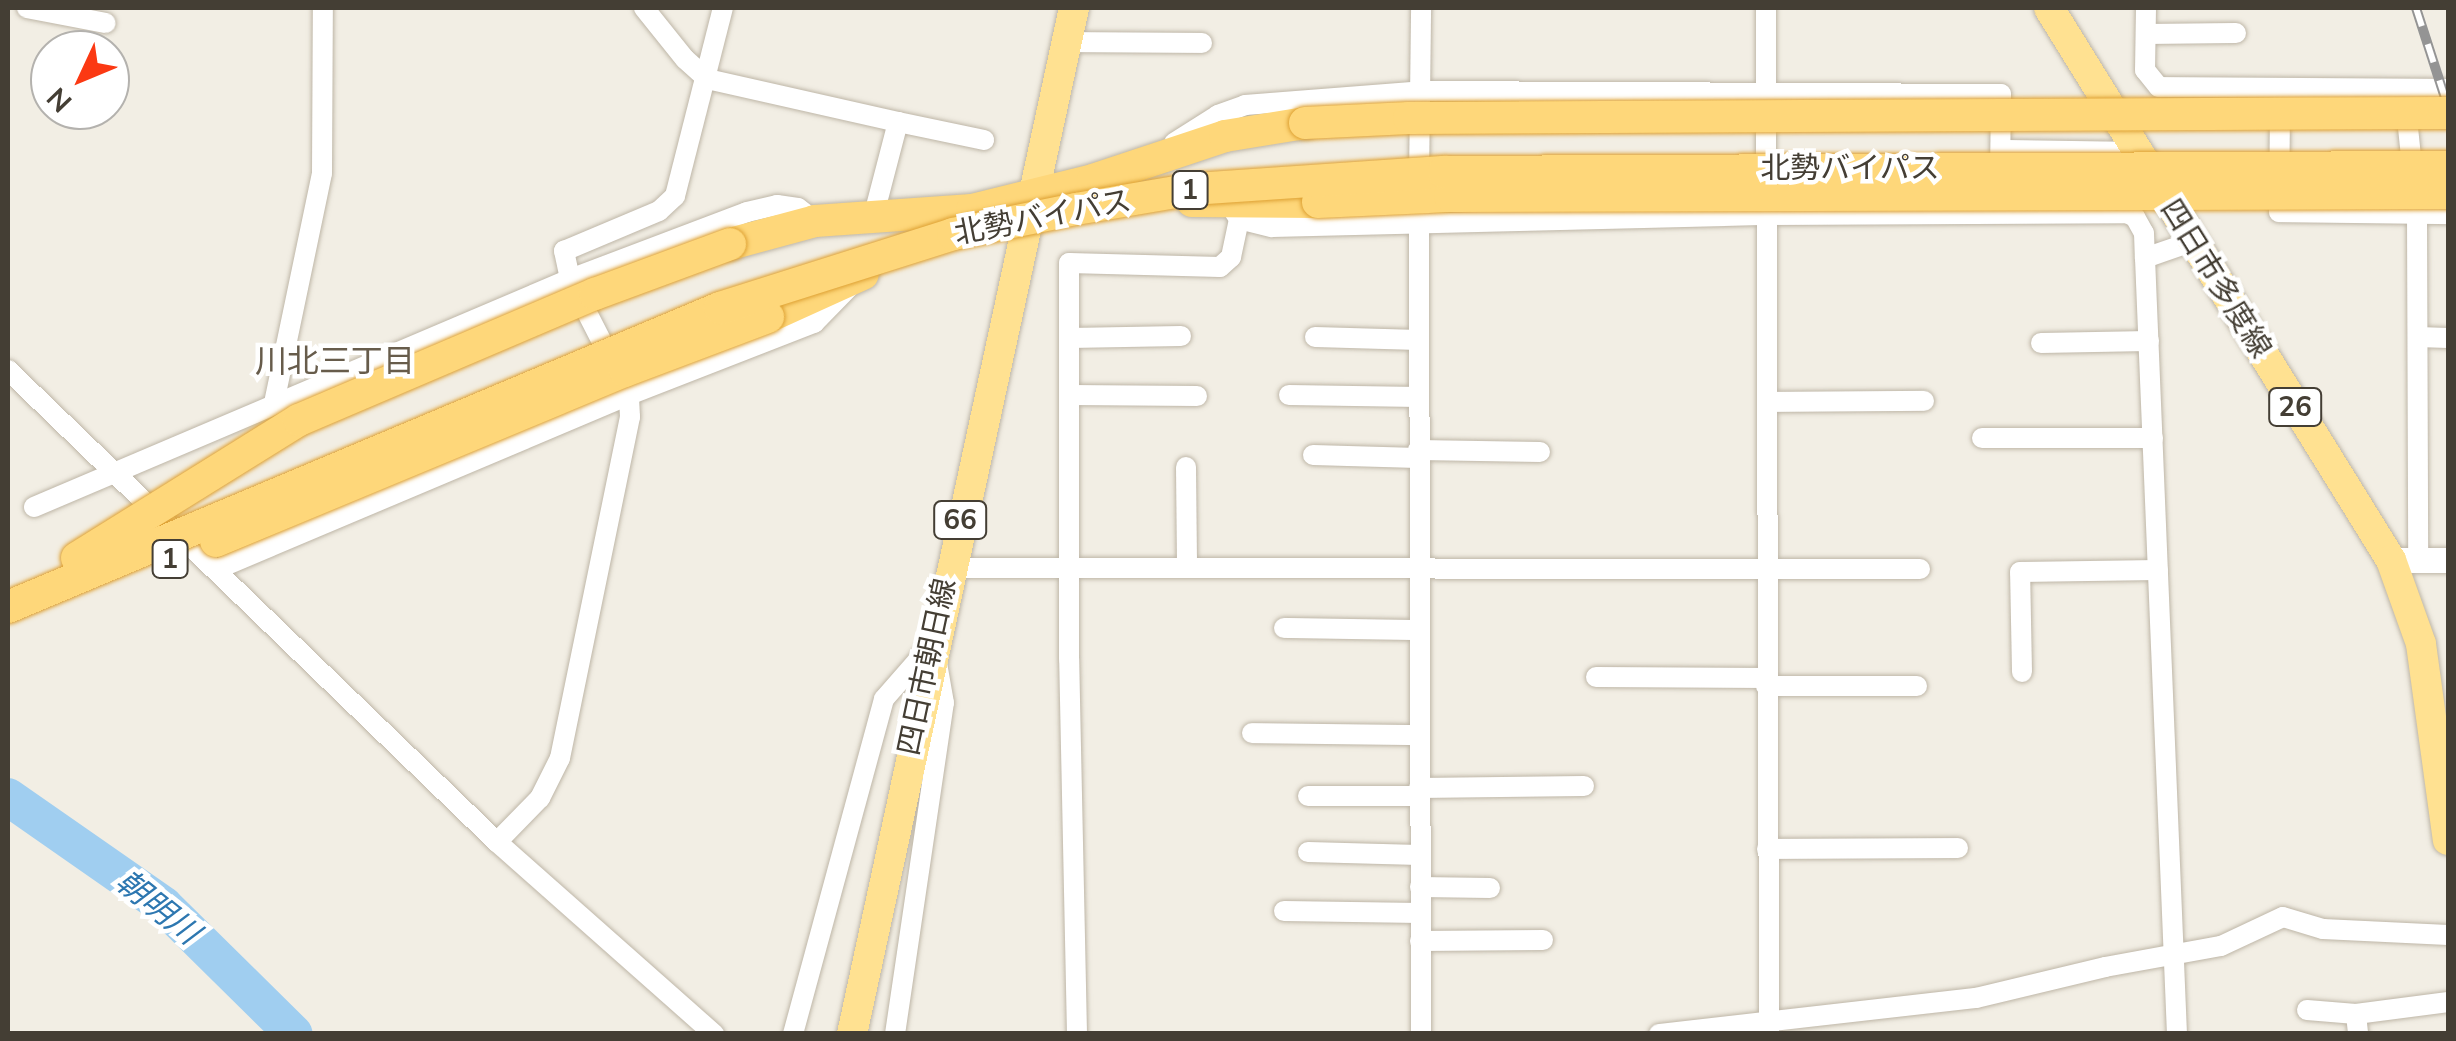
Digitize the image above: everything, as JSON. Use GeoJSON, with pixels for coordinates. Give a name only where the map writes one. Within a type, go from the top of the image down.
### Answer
{"type":"FeatureCollection","features":[{"type":"Feature","properties":{"kind":"highway","name":"1"},"geometry":{"type":"LineString","coordinates":[[8,624],[625,371],[768,317],[858,276],[949,244],[1145,162],[1225,136],[1305,123],[1408,118],[2448,113]]}},
{"type":"Feature","properties":{"kind":"highway","name":"北勢バイパス"},"geometry":{"type":"LineString","coordinates":[[8,607],[720,308],[953,234],[1076,209],[1193,189],[1444,172],[2448,167]]}},
{"type":"Feature","properties":{"kind":"highway","name":"1"},"geometry":{"type":"LineString","coordinates":[[8,596],[106,541],[299,420],[595,294],[730,244],[815,220],[1136,204],[1234,211],[1318,202],[1450,196],[2448,193]]}},
{"type":"Feature","properties":{"kind":"main road","name":"四日市朝日線"},"geometry":{"type":"LineString","coordinates":[[852,1034],[949,568],[1074,8]]}},
{"type":"Feature","properties":{"kind":"main road","name":"四日市多度線"},"geometry":{"type":"LineString","coordinates":[[2049,8],[2191,242],[2404,560],[2444,781],[2448,840]]}},
{"type":"Feature","properties":{"kind":"street"},"geometry":{"type":"LineString","coordinates":[[27,8],[106,24]]}},
{"type":"Feature","properties":{"kind":"street"},"geometry":{"type":"LineString","coordinates":[[274,403],[322,173],[324,8]]}},
{"type":"Feature","properties":{"kind":"street"},"geometry":{"type":"LineString","coordinates":[[644,8],[707,79],[969,141]]}},
{"type":"Feature","properties":{"kind":"street"},"geometry":{"type":"LineString","coordinates":[[497,842],[540,798],[560,758],[630,418],[630,395],[570,279],[564,251],[659,211],[675,196],[723,8]]}},
{"type":"Feature","properties":{"kind":"street"},"geometry":{"type":"LineString","coordinates":[[1420,8],[1417,567],[1421,1034]]}},
{"type":"Feature","properties":{"kind":"street"},"geometry":{"type":"LineString","coordinates":[[1766,8],[1770,215],[1766,568],[1770,1027]]}},
{"type":"Feature","properties":{"kind":"street"},"geometry":{"type":"LineString","coordinates":[[2146,8],[2146,70],[2160,87],[2448,88]]}},
{"type":"Feature","properties":{"kind":"street"},"geometry":{"type":"LineString","coordinates":[[2146,34],[2236,34]]}},
{"type":"Feature","properties":{"kind":"street"},"geometry":{"type":"LineString","coordinates":[[1066,42],[1202,43]]}},
{"type":"Feature","properties":{"kind":"street"},"geometry":{"type":"LineString","coordinates":[[2280,88],[2279,212],[2448,214]]}},
{"type":"Feature","properties":{"kind":"street"},"geometry":{"type":"LineString","coordinates":[[2404,89],[2417,214],[2418,338],[2404,560],[2448,560]]}},
{"type":"Feature","properties":{"kind":"street"},"geometry":{"type":"LineString","coordinates":[[1145,162],[1196,128],[1245,106],[1420,91],[2001,94],[1999,214]]}},
{"type":"Feature","properties":{"kind":"street"},"geometry":{"type":"LineString","coordinates":[[873,218],[898,122]]}},
{"type":"Feature","properties":{"kind":"street"},"geometry":{"type":"LineString","coordinates":[[2001,150],[2278,154]]}},
{"type":"Feature","properties":{"kind":"street"},"geometry":{"type":"LineString","coordinates":[[34,507],[570,279],[747,212],[777,205],[798,208],[815,220]]}},
{"type":"Feature","properties":{"kind":"street"},"geometry":{"type":"LineString","coordinates":[[1076,1034],[1070,263],[1220,268],[1231,257],[1234,211],[1272,227],[1770,215],[2127,213],[2141,224],[2178,1034]]}},
{"type":"Feature","properties":{"kind":"street"},"geometry":{"type":"LineString","coordinates":[[2145,258],[2191,242]]}},
{"type":"Feature","properties":{"kind":"street"},"geometry":{"type":"LineString","coordinates":[[217,570],[630,395],[814,324],[858,276]]}},
{"type":"Feature","properties":{"kind":"street"},"geometry":{"type":"LineString","coordinates":[[1070,338],[1181,336]]}},
{"type":"Feature","properties":{"kind":"street"},"geometry":{"type":"LineString","coordinates":[[1316,337],[1420,340]]}},
{"type":"Feature","properties":{"kind":"street"},"geometry":{"type":"LineString","coordinates":[[2418,338],[2448,338]]}},
{"type":"Feature","properties":{"kind":"street"},"geometry":{"type":"LineString","coordinates":[[2041,343],[2149,341]]}},
{"type":"Feature","properties":{"kind":"street"},"geometry":{"type":"LineString","coordinates":[[8,370],[497,842],[714,1034]]}},
{"type":"Feature","properties":{"kind":"street"},"geometry":{"type":"LineString","coordinates":[[1070,395],[1198,396]]}},
{"type":"Feature","properties":{"kind":"street"},"geometry":{"type":"LineString","coordinates":[[1289,395],[1419,397]]}},
{"type":"Feature","properties":{"kind":"street"},"geometry":{"type":"LineString","coordinates":[[1769,402],[1924,401]]}},
{"type":"Feature","properties":{"kind":"street"},"geometry":{"type":"LineString","coordinates":[[1982,438],[2153,438]]}},
{"type":"Feature","properties":{"kind":"street"},"geometry":{"type":"LineString","coordinates":[[1313,455],[1540,452]]}},
{"type":"Feature","properties":{"kind":"street"},"geometry":{"type":"LineString","coordinates":[[1186,467],[1187,567]]}},
{"type":"Feature","properties":{"kind":"street"},"geometry":{"type":"LineString","coordinates":[[949,568],[1920,569]]}},
{"type":"Feature","properties":{"kind":"street"},"geometry":{"type":"LineString","coordinates":[[2022,672],[2020,572],[2158,570]]}},
{"type":"Feature","properties":{"kind":"street"},"geometry":{"type":"LineString","coordinates":[[1284,628],[1418,630]]}},
{"type":"Feature","properties":{"kind":"street"},"geometry":{"type":"LineString","coordinates":[[793,1034],[884,699],[933,644]]}},
{"type":"Feature","properties":{"kind":"street"},"geometry":{"type":"LineString","coordinates":[[895,1034],[944,703],[933,644]]}},
{"type":"Feature","properties":{"kind":"street"},"geometry":{"type":"LineString","coordinates":[[1596,677],[1917,686]]}},
{"type":"Feature","properties":{"kind":"street"},"geometry":{"type":"LineString","coordinates":[[1252,734],[1418,735]]}},
{"type":"Feature","properties":{"kind":"street"},"geometry":{"type":"LineString","coordinates":[[1308,796],[1584,786]]}},
{"type":"Feature","properties":{"kind":"street"},"geometry":{"type":"LineString","coordinates":[[1767,849],[1958,848]]}},
{"type":"Feature","properties":{"kind":"street"},"geometry":{"type":"LineString","coordinates":[[1308,852],[1420,855]]}},
{"type":"Feature","properties":{"kind":"street"},"geometry":{"type":"LineString","coordinates":[[1420,887],[1490,888]]}},
{"type":"Feature","properties":{"kind":"street"},"geometry":{"type":"LineString","coordinates":[[1284,911],[1420,912]]}},
{"type":"Feature","properties":{"kind":"street"},"geometry":{"type":"LineString","coordinates":[[1659,1034],[1770,1027],[1976,998],[2221,946],[2284,917],[2323,929],[2448,934]]}},
{"type":"Feature","properties":{"kind":"street"},"geometry":{"type":"LineString","coordinates":[[1420,941],[1543,940]]}},
{"type":"Feature","properties":{"kind":"street"},"geometry":{"type":"LineString","coordinates":[[2307,1010],[2357,1024],[2448,1002]]}},
{"type":"Feature","properties":{"kind":"waterway","name":"朝明川"},"geometry":{"type":"LineString","coordinates":[[8,797],[164,906],[294,1034]]}},
{"type":"Feature","properties":{"kind":"railway"},"geometry":{"type":"LineString","coordinates":[[2416,8],[2448,107]]}},
{"type":"Feature","properties":{"kind":"district","name":"川北三丁目"},"geometry":{"type":"Point","coordinates":[335,362]}}]}
